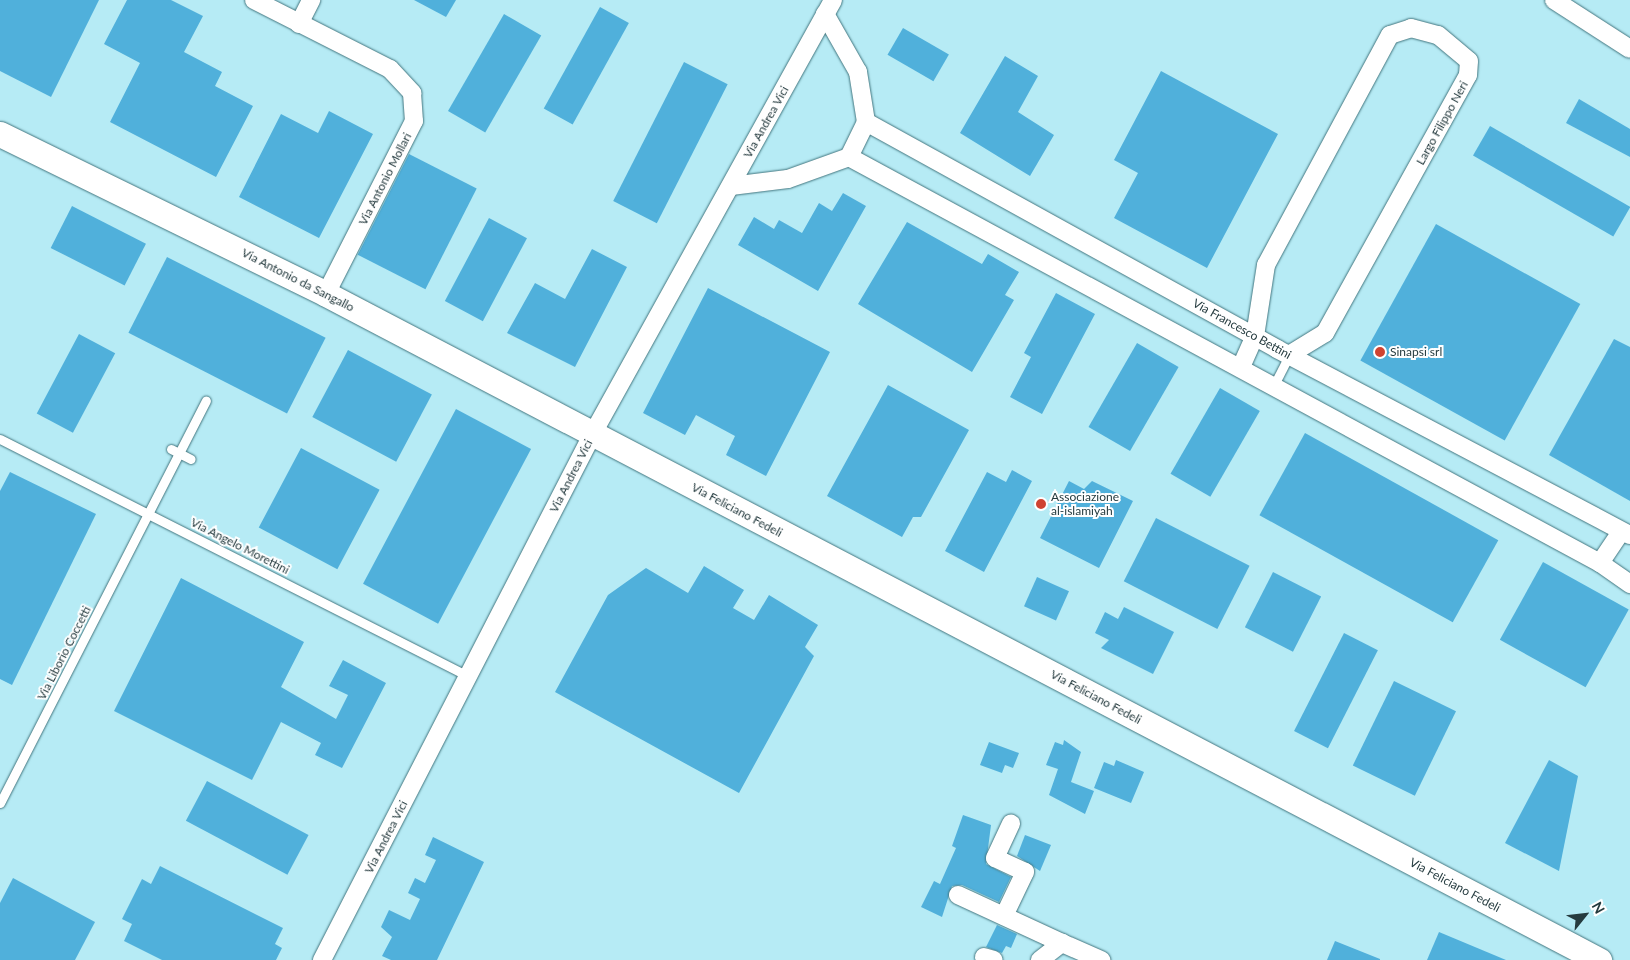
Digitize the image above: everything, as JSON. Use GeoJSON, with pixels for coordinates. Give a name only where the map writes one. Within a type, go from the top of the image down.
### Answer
{"type":"FeatureCollection","features":[{"type":"Feature","properties":{"kind":"street","name":"Via Antonio Mollari"},"geometry":{"type":"LineString","coordinates":[[254,0],[390,68],[412,92],[414,122],[326,294]]}},
{"type":"Feature","properties":{"kind":"street"},"geometry":{"type":"LineString","coordinates":[[299,24],[311,0]]}},
{"type":"Feature","properties":{"kind":"street"},"geometry":{"type":"LineString","coordinates":[[1554,0],[1630,49]]}},
{"type":"Feature","properties":{"kind":"street"},"geometry":{"type":"LineString","coordinates":[[731,186],[788,179],[849,157],[866,122],[858,72],[829,7]]}},
{"type":"Feature","properties":{"kind":"street","name":"Via Andrea Vici"},"geometry":{"type":"LineString","coordinates":[[322,960],[592,435],[829,7]]}},
{"type":"Feature","properties":{"kind":"street","name":"Largo Filippo Neri"},"geometry":{"type":"LineString","coordinates":[[1242,367],[1255,336],[1266,265],[1390,35],[1411,28],[1438,35],[1468,61],[1468,75],[1325,333],[1289,355]]}},
{"type":"Feature","properties":{"kind":"street","name":"Via Francesco Bettini"},"geometry":{"type":"LineString","coordinates":[[866,122],[1289,355],[1625,533],[1600,563]]}},
{"type":"Feature","properties":{"kind":"street","name":"Via Antonio da Sangallo"},"geometry":{"type":"LineString","coordinates":[[0,134],[326,294],[592,435]]}},
{"type":"Feature","properties":{"kind":"street"},"geometry":{"type":"LineString","coordinates":[[849,157],[1242,367],[1600,563],[1630,584]]}},
{"type":"Feature","properties":{"kind":"street","name":"Via Feliciano Fedeli"},"geometry":{"type":"LineString","coordinates":[[592,435],[1599,960]]}},
{"type":"Feature","properties":{"kind":"street"},"geometry":{"type":"LineString","coordinates":[[1004,916],[1025,872],[995,858],[1011,822]]}},
{"type":"Feature","properties":{"kind":"street"},"geometry":{"type":"LineString","coordinates":[[958,895],[1101,960]]}},
{"type":"Feature","properties":{"kind":"street"},"geometry":{"type":"LineString","coordinates":[[1040,960],[1062,943]]}},
{"type":"Feature","properties":{"kind":"lane"},"geometry":{"type":"LineString","coordinates":[[1274,385],[1289,355]]}},
{"type":"Feature","properties":{"kind":"lane","name":"Via Liborio Coccetti"},"geometry":{"type":"LineString","coordinates":[[0,803],[150,515],[206,401]]}},
{"type":"Feature","properties":{"kind":"lane","name":"Via Angelo Morettini"},"geometry":{"type":"LineString","coordinates":[[0,439],[468,676]]}},
{"type":"Feature","properties":{"kind":"lane"},"geometry":{"type":"LineString","coordinates":[[171,449],[191,459]]}},
{"type":"Feature","properties":{"kind":"building"},"geometry":{"type":"Polygon","coordinates":[[[0,0],[99,0],[51,97],[0,71],[0,0]]]}},
{"type":"Feature","properties":{"kind":"building"},"geometry":{"type":"Polygon","coordinates":[[[127,0],[171,0],[203,16],[184,52],[222,72],[215,86],[253,106],[216,177],[110,122],[140,63],[104,44],[127,0]]]}},
{"type":"Feature","properties":{"kind":"building"},"geometry":{"type":"Polygon","coordinates":[[[414,0],[456,0],[446,17],[414,0]]]}},
{"type":"Feature","properties":{"kind":"building"},"geometry":{"type":"Polygon","coordinates":[[[600,7],[629,23],[573,124],[544,108],[600,7]]]}},
{"type":"Feature","properties":{"kind":"building"},"geometry":{"type":"Polygon","coordinates":[[[504,14],[541,36],[485,132],[448,111],[504,14]]]}},
{"type":"Feature","properties":{"kind":"building"},"geometry":{"type":"Polygon","coordinates":[[[903,28],[949,54],[933,81],[888,55],[903,28]]]}},
{"type":"Feature","properties":{"kind":"building"},"geometry":{"type":"Polygon","coordinates":[[[1005,56],[1038,76],[1018,112],[1054,135],[1030,176],[960,133],[1005,56]]]}},
{"type":"Feature","properties":{"kind":"building"},"geometry":{"type":"Polygon","coordinates":[[[684,62],[728,84],[657,223],[613,201],[684,62]]]}},
{"type":"Feature","properties":{"kind":"building"},"geometry":{"type":"Polygon","coordinates":[[[1161,71],[1278,134],[1207,268],[1114,218],[1138,173],[1114,160],[1161,71]]]}},
{"type":"Feature","properties":{"kind":"building"},"geometry":{"type":"Polygon","coordinates":[[[1579,99],[1630,129],[1630,157],[1566,123],[1579,99]]]}},
{"type":"Feature","properties":{"kind":"building"},"geometry":{"type":"Polygon","coordinates":[[[329,111],[373,134],[319,238],[239,197],[281,114],[318,133],[329,111]]]}},
{"type":"Feature","properties":{"kind":"building"},"geometry":{"type":"Polygon","coordinates":[[[1490,126],[1630,207],[1613,236],[1473,155],[1490,126]]]}},
{"type":"Feature","properties":{"kind":"building"},"geometry":{"type":"Polygon","coordinates":[[[409,154],[477,189],[425,289],[358,255],[409,154]]]}},
{"type":"Feature","properties":{"kind":"building"},"geometry":{"type":"Polygon","coordinates":[[[843,193],[866,206],[818,291],[738,245],[754,217],[774,229],[779,220],[802,233],[819,203],[832,211],[843,193]]]}},
{"type":"Feature","properties":{"kind":"building"},"geometry":{"type":"Polygon","coordinates":[[[72,206],[146,244],[125,286],[51,248],[72,206]]]}},
{"type":"Feature","properties":{"kind":"building"},"geometry":{"type":"Polygon","coordinates":[[[489,218],[527,238],[483,321],[445,301],[489,218]]]}},
{"type":"Feature","properties":{"kind":"building"},"geometry":{"type":"Polygon","coordinates":[[[907,222],[982,264],[988,254],[1019,272],[1005,295],[1014,300],[972,372],[858,304],[907,222]]]}},
{"type":"Feature","properties":{"kind":"building"},"geometry":{"type":"Polygon","coordinates":[[[1436,224],[1580,304],[1505,440],[1360,360],[1436,224]]]}},
{"type":"Feature","properties":{"kind":"building"},"geometry":{"type":"Polygon","coordinates":[[[592,249],[627,267],[575,367],[507,333],[535,283],[565,299],[592,249]]]}},
{"type":"Feature","properties":{"kind":"building"},"geometry":{"type":"Polygon","coordinates":[[[167,257],[326,338],[287,414],[128,333],[167,257]]]}},
{"type":"Feature","properties":{"kind":"building"},"geometry":{"type":"Polygon","coordinates":[[[708,288],[830,352],[766,476],[726,455],[735,436],[696,415],[685,435],[643,413],[708,288]]]}},
{"type":"Feature","properties":{"kind":"building"},"geometry":{"type":"Polygon","coordinates":[[[1056,293],[1095,314],[1042,414],[1010,397],[1031,357],[1024,353],[1056,293]]]}},
{"type":"Feature","properties":{"kind":"building"},"geometry":{"type":"Polygon","coordinates":[[[79,334],[115,353],[73,433],[37,413],[79,334]]]}},
{"type":"Feature","properties":{"kind":"building"},"geometry":{"type":"Polygon","coordinates":[[[1614,339],[1630,347],[1630,501],[1549,455],[1614,339]]]}},
{"type":"Feature","properties":{"kind":"building"},"geometry":{"type":"Polygon","coordinates":[[[1137,343],[1179,367],[1130,451],[1088,427],[1137,343]]]}},
{"type":"Feature","properties":{"kind":"building"},"geometry":{"type":"Polygon","coordinates":[[[348,350],[432,395],[396,462],[312,417],[348,350]]]}},
{"type":"Feature","properties":{"kind":"building"},"geometry":{"type":"Polygon","coordinates":[[[888,385],[969,430],[921,517],[913,517],[902,537],[827,496],[888,385]]]}},
{"type":"Feature","properties":{"kind":"building"},"geometry":{"type":"Polygon","coordinates":[[[1220,388],[1260,411],[1210,497],[1170,474],[1220,388]]]}},
{"type":"Feature","properties":{"kind":"building"},"geometry":{"type":"Polygon","coordinates":[[[456,409],[531,449],[438,624],[363,584],[456,409]]]}},
{"type":"Feature","properties":{"kind":"building"},"geometry":{"type":"Polygon","coordinates":[[[1305,433],[1498,540],[1453,622],[1259,515],[1305,433]]]}},
{"type":"Feature","properties":{"kind":"building"},"geometry":{"type":"Polygon","coordinates":[[[301,448],[380,490],[337,569],[259,527],[301,448]]]}},
{"type":"Feature","properties":{"kind":"building"},"geometry":{"type":"Polygon","coordinates":[[[1012,470],[1032,481],[984,572],[945,551],[987,472],[1006,482],[1012,470]]]}},
{"type":"Feature","properties":{"kind":"building"},"geometry":{"type":"Polygon","coordinates":[[[10,472],[96,514],[12,685],[0,679],[0,491],[10,472]]]}},
{"type":"Feature","properties":{"kind":"building"},"geometry":{"type":"Polygon","coordinates":[[[1069,481],[1084,489],[1092,481],[1133,501],[1099,568],[1040,538],[1069,481]]]}},
{"type":"Feature","properties":{"kind":"building"},"geometry":{"type":"Polygon","coordinates":[[[1156,518],[1250,566],[1217,629],[1124,581],[1156,518]]]}},
{"type":"Feature","properties":{"kind":"building"},"geometry":{"type":"Polygon","coordinates":[[[1543,562],[1629,610],[1586,687],[1500,640],[1543,562]]]}},
{"type":"Feature","properties":{"kind":"building"},"geometry":{"type":"Polygon","coordinates":[[[704,566],[744,590],[733,608],[754,620],[769,595],[818,625],[805,647],[814,656],[739,793],[555,692],[608,595],[646,568],[688,593],[704,566]]]}},
{"type":"Feature","properties":{"kind":"building"},"geometry":{"type":"Polygon","coordinates":[[[1273,572],[1321,597],[1293,652],[1245,627],[1273,572]]]}},
{"type":"Feature","properties":{"kind":"building"},"geometry":{"type":"Polygon","coordinates":[[[1037,577],[1069,591],[1056,620],[1024,606],[1037,577]]]}},
{"type":"Feature","properties":{"kind":"building"},"geometry":{"type":"Polygon","coordinates":[[[181,578],[304,642],[281,687],[336,719],[348,695],[329,686],[343,660],[386,683],[342,768],[315,755],[321,743],[281,722],[252,780],[114,711],[181,578]]]}},
{"type":"Feature","properties":{"kind":"building"},"geometry":{"type":"Polygon","coordinates":[[[1124,607],[1174,632],[1153,674],[1101,648],[1109,640],[1095,633],[1105,612],[1118,619],[1124,607]]]}},
{"type":"Feature","properties":{"kind":"building"},"geometry":{"type":"Polygon","coordinates":[[[1344,633],[1378,650],[1328,748],[1294,731],[1344,633]]]}},
{"type":"Feature","properties":{"kind":"building"},"geometry":{"type":"Polygon","coordinates":[[[1394,681],[1456,711],[1415,796],[1353,765],[1394,681]]]}},
{"type":"Feature","properties":{"kind":"building"},"geometry":{"type":"Polygon","coordinates":[[[1064,740],[1081,752],[1071,782],[1094,791],[1085,814],[1049,795],[1058,769],[1046,765],[1055,742],[1063,745],[1064,740]]]}},
{"type":"Feature","properties":{"kind":"building"},"geometry":{"type":"Polygon","coordinates":[[[989,742],[1019,753],[1013,768],[1005,765],[1002,773],[980,765],[989,742]]]}},
{"type":"Feature","properties":{"kind":"building"},"geometry":{"type":"Polygon","coordinates":[[[1116,760],[1144,772],[1131,803],[1094,788],[1104,762],[1114,766],[1116,760]]]}},
{"type":"Feature","properties":{"kind":"building"},"geometry":{"type":"Polygon","coordinates":[[[1549,760],[1578,776],[1559,871],[1505,843],[1549,760]]]}},
{"type":"Feature","properties":{"kind":"building"},"geometry":{"type":"Polygon","coordinates":[[[207,781],[309,835],[287,875],[186,821],[207,781]]]}},
{"type":"Feature","properties":{"kind":"building"},"geometry":{"type":"Polygon","coordinates":[[[963,815],[991,825],[986,864],[1011,877],[999,902],[962,885],[952,886],[942,917],[921,907],[934,881],[940,884],[956,848],[952,846],[963,815]]]}},
{"type":"Feature","properties":{"kind":"building"},"geometry":{"type":"Polygon","coordinates":[[[1025,835],[1051,845],[1040,871],[1017,856],[1025,835]]]}},
{"type":"Feature","properties":{"kind":"building"},"geometry":{"type":"Polygon","coordinates":[[[433,837],[484,862],[437,960],[391,960],[382,956],[392,937],[381,927],[389,910],[410,920],[420,899],[408,893],[415,878],[425,883],[436,860],[425,855],[433,837]]]}},
{"type":"Feature","properties":{"kind":"building"},"geometry":{"type":"Polygon","coordinates":[[[160,866],[283,928],[275,944],[282,948],[276,960],[162,960],[124,941],[132,924],[122,919],[142,879],[151,884],[160,866]]]}},
{"type":"Feature","properties":{"kind":"building"},"geometry":{"type":"Polygon","coordinates":[[[13,878],[95,922],[75,960],[0,960],[0,903],[13,878]]]}},
{"type":"Feature","properties":{"kind":"building"},"geometry":{"type":"Polygon","coordinates":[[[997,925],[1017,934],[1011,948],[1006,946],[1002,953],[986,947],[997,925]]]}},
{"type":"Feature","properties":{"kind":"building"},"geometry":{"type":"Polygon","coordinates":[[[1439,932],[1506,960],[1427,960],[1439,932]]]}},
{"type":"Feature","properties":{"kind":"building"},"geometry":{"type":"Polygon","coordinates":[[[1335,941],[1380,959],[1380,960],[1327,960],[1335,941]]]}},
{"type":"Feature","properties":{"kind":"place","name":"Sinapsi srl"},"geometry":{"type":"Point","coordinates":[1380,352]}},
{"type":"Feature","properties":{"kind":"place","name":"Associazione al-islamiyah"},"geometry":{"type":"Point","coordinates":[1041,504]}}]}
